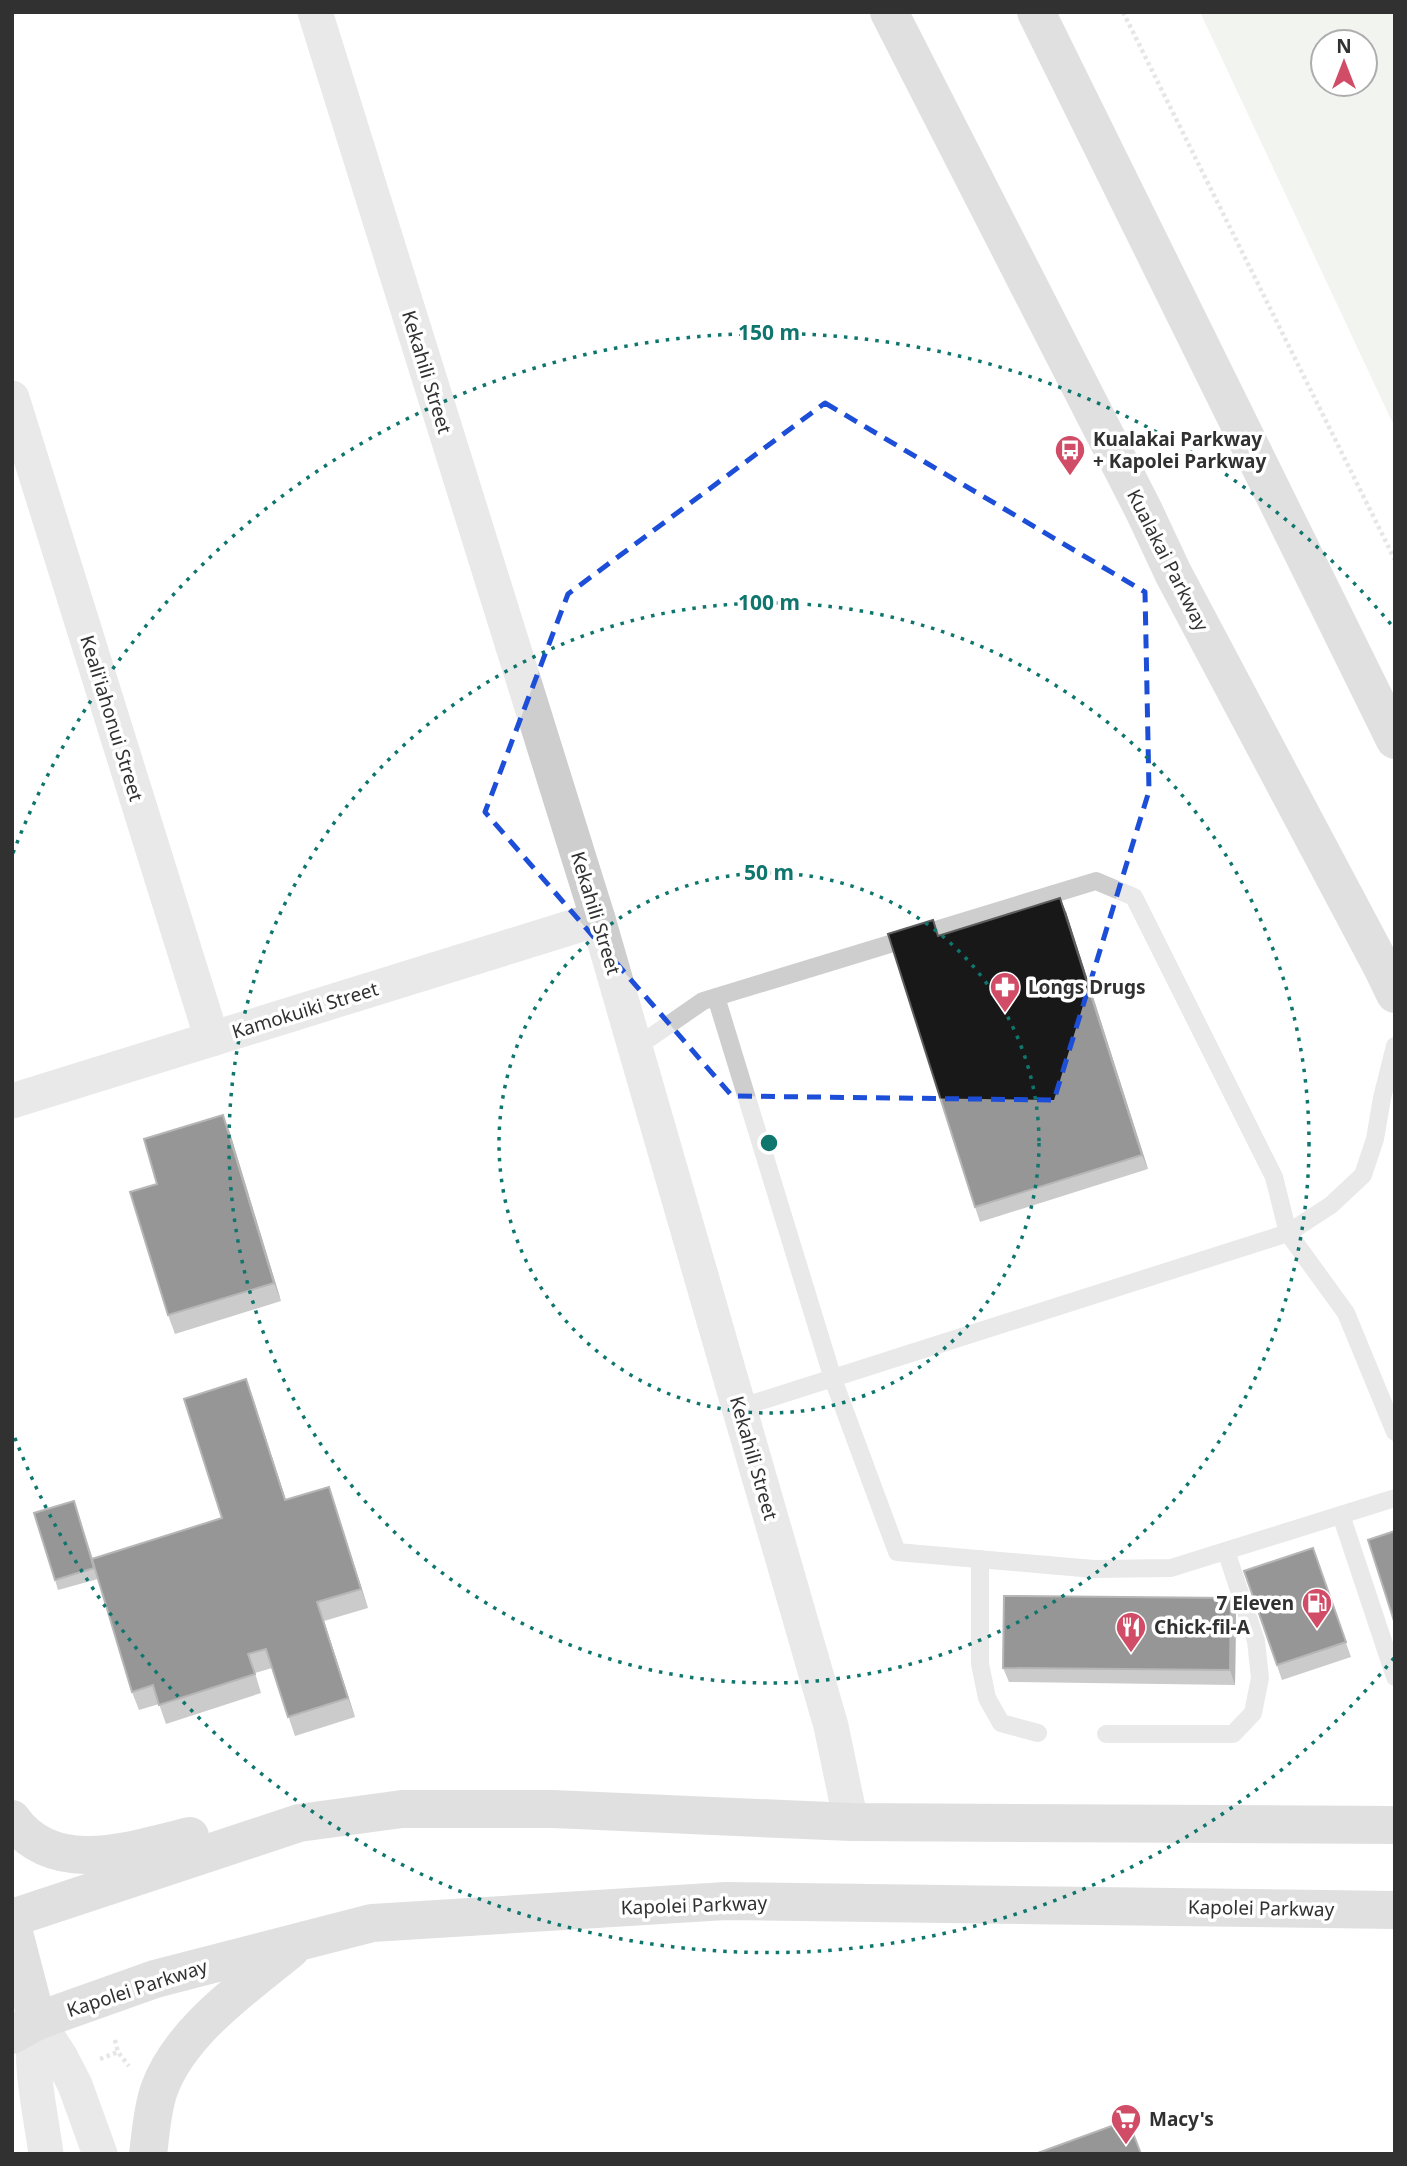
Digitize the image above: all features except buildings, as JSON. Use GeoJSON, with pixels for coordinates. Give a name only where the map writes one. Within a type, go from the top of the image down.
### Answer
{"type":"FeatureCollection","features":[{"type":"Feature","properties":{"kind":"main road","name":"Kualakai Parkway"},"geometry":{"type":"LineString","coordinates":[[889,12],[1144,511],[1173,573],[1395,994]]}},
{"type":"Feature","properties":{"kind":"main road"},"geometry":{"type":"LineString","coordinates":[[1036,12],[1395,740]]}},
{"type":"Feature","properties":{"kind":"main road"},"geometry":{"type":"LineString","coordinates":[[12,1819],[21,1832],[41,1847],[86,1856],[130,1850],[310,1807],[553,1809],[851,1822],[1395,1825]]}},
{"type":"Feature","properties":{"kind":"main road"},"geometry":{"type":"LineString","coordinates":[[12,1918],[299,1823],[402,1809]]}},
{"type":"Feature","properties":{"kind":"main road","name":"Kapolei Parkway"},"geometry":{"type":"LineString","coordinates":[[25,2028],[155,1979],[372,1923],[726,1901],[1395,1910]]}},
{"type":"Feature","properties":{"kind":"main road"},"geometry":{"type":"LineString","coordinates":[[12,1925],[25,2028]]}},
{"type":"Feature","properties":{"kind":"main road"},"geometry":{"type":"LineString","coordinates":[[149,2154],[152,2120],[159,2089],[176,2058],[221,2007],[301,1941]]}},
{"type":"Feature","properties":{"kind":"street","name":"Kekahili Street"},"geometry":{"type":"LineString","coordinates":[[315,12],[598,919],[831,1726],[851,1822]]}},
{"type":"Feature","properties":{"kind":"street","name":"Keali'iahonui Street"},"geometry":{"type":"LineString","coordinates":[[12,398],[212,1039]]}},
{"type":"Feature","properties":{"kind":"street","name":"Kamokuiki Street"},"geometry":{"type":"LineString","coordinates":[[12,1101],[598,919]]}},
{"type":"Feature","properties":{"kind":"street"},"geometry":{"type":"LineString","coordinates":[[25,2028],[34,2033],[33,2056],[46,2154]]}},
{"type":"Feature","properties":{"kind":"street"},"geometry":{"type":"LineString","coordinates":[[25,2028],[60,2056],[75,2085],[100,2154]]}},
{"type":"Feature","properties":{"kind":"lane"},"geometry":{"type":"LineString","coordinates":[[635,1048],[703,1001],[1096,881],[1133,897],[1273,1177],[1288,1233],[1346,1313],[1395,1432]]}},
{"type":"Feature","properties":{"kind":"lane"},"geometry":{"type":"LineString","coordinates":[[716,997],[833,1379],[897,1552],[1094,1569],[1171,1568],[1395,1498]]}},
{"type":"Feature","properties":{"kind":"lane"},"geometry":{"type":"LineString","coordinates":[[739,1408],[1288,1233],[1331,1205],[1363,1175],[1376,1139],[1382,1098],[1395,1046]]}},
{"type":"Feature","properties":{"kind":"lane"},"geometry":{"type":"LineString","coordinates":[[1341,1515],[1395,1677]]}},
{"type":"Feature","properties":{"kind":"lane"},"geometry":{"type":"LineString","coordinates":[[1105,1734],[1233,1734],[1253,1713],[1259,1678],[1256,1641],[1226,1551]]}},
{"type":"Feature","properties":{"kind":"lane"},"geometry":{"type":"LineString","coordinates":[[979,1559],[980,1664],[987,1698],[1001,1723],[1038,1733]]}},
{"type":"Feature","properties":{"kind":"lane"},"geometry":{"type":"LineString","coordinates":[[1377,1625],[1395,1619]]}},
{"type":"Feature","properties":{"kind":"path"},"geometry":{"type":"LineString","coordinates":[[1123,12],[1395,560]]}},
{"type":"Feature","properties":{"kind":"path"},"geometry":{"type":"LineString","coordinates":[[96,2061],[118,2052]]}},
{"type":"Feature","properties":{"kind":"highlighted area"},"geometry":{"type":"Polygon","coordinates":[[[825,403],[1145,592],[1149,791],[1054,1100],[732,1096],[485,812],[568,594],[825,403]]]}},
{"type":"Feature","properties":{"kind":"shaded area"},"geometry":{"type":"Polygon","coordinates":[[[1200,12],[1395,12],[1395,428],[1200,12]]]}},
{"type":"Feature","properties":{"kind":"place","name":"Kualakai Parkway + Kapolei Parkway"},"geometry":{"type":"Point","coordinates":[1070,477]}},
{"type":"Feature","properties":{"kind":"place","name":"Longs Drugs"},"geometry":{"type":"Point","coordinates":[1005,1014]}},
{"type":"Feature","properties":{"kind":"place","name":"7 Eleven"},"geometry":{"type":"Point","coordinates":[1317,1630]}},
{"type":"Feature","properties":{"kind":"place","name":"Chick-fil-A"},"geometry":{"type":"Point","coordinates":[1131,1654]}},
{"type":"Feature","properties":{"kind":"place","name":"Macy's"},"geometry":{"type":"Point","coordinates":[1126,2146]}}]}
